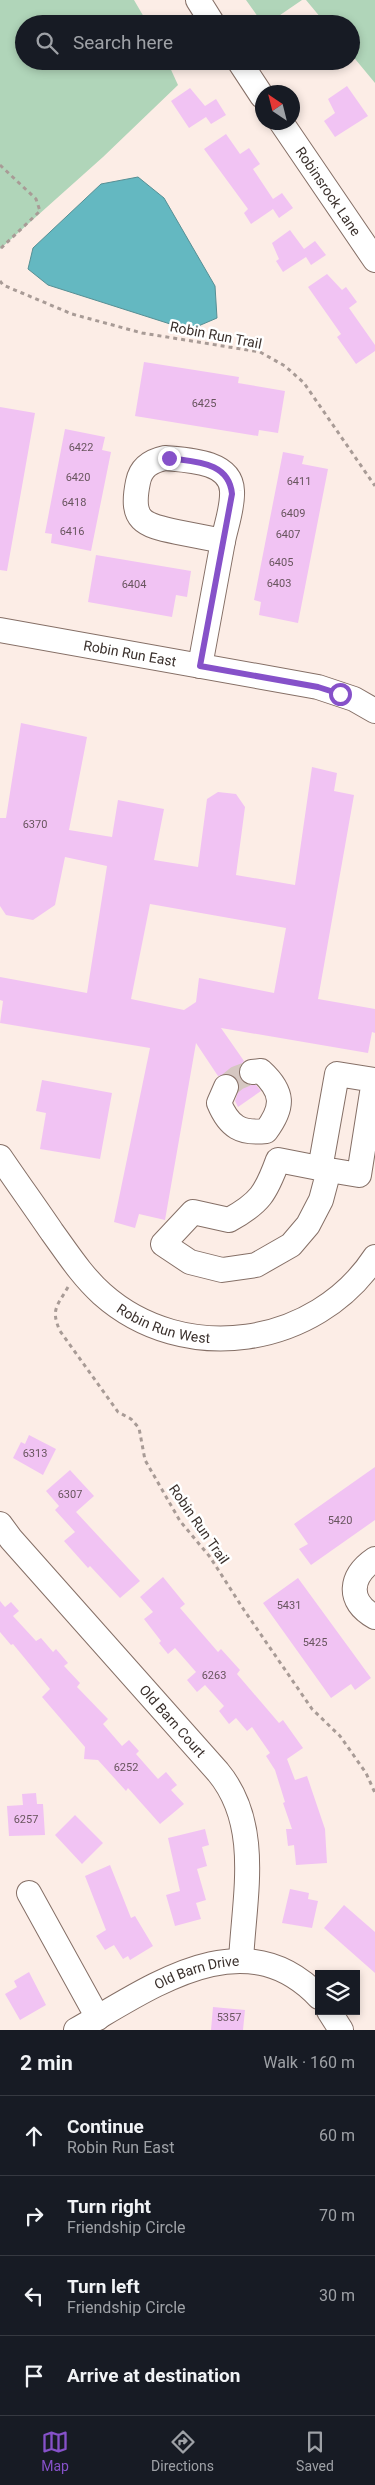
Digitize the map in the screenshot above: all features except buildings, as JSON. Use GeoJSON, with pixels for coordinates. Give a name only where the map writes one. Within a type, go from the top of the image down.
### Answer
{"type":"FeatureCollection","features":[{"type":"Feature","properties":{"kind":"street"},"geometry":{"type":"LineString","coordinates":[[198,0],[207,15]]}},
{"type":"Feature","properties":{"kind":"street"},"geometry":{"type":"LineString","coordinates":[[245,70],[255,85]]}},
{"type":"Feature","properties":{"kind":"street","name":"Robinsrock Lane"},"geometry":{"type":"LineString","coordinates":[[286,130],[375,260]]}},
{"type":"Feature","properties":{"kind":"street"},"geometry":{"type":"LineString","coordinates":[[200,666],[223,541]]}},
{"type":"Feature","properties":{"kind":"street","name":"Robin Run East"},"geometry":{"type":"LineString","coordinates":[[0,630],[318,687],[354,699],[375,711]]}},
{"type":"Feature","properties":{"kind":"street"},"geometry":{"type":"LineString","coordinates":[[226,1087],[219,1103],[224,1116],[236,1127],[250,1133],[266,1131],[277,1116],[280,1098],[272,1081],[260,1071],[252,1072]]}},
{"type":"Feature","properties":{"kind":"street"},"geometry":{"type":"LineString","coordinates":[[266,1131],[278,1160],[269,1186],[251,1208],[229,1220],[193,1212],[163,1244],[190,1262],[222,1270],[256,1266],[291,1245],[308,1225],[321,1200],[325,1170],[337,1074],[374,1080],[367,1176],[325,1170],[278,1160]]}},
{"type":"Feature","properties":{"kind":"street","name":"Robin Run West"},"geometry":{"type":"LineString","coordinates":[[0,1157],[77,1268],[92,1285],[128,1313],[163,1330],[186,1336],[216,1339],[247,1338],[278,1331],[313,1316],[338,1298],[355,1282],[375,1257]]}},
{"type":"Feature","properties":{"kind":"street","name":"Old Barn Court"},"geometry":{"type":"LineString","coordinates":[[0,1524],[11,1539],[218,1772],[232,1792],[242,1815],[247,1847],[241,1960]]}},
{"type":"Feature","properties":{"kind":"street"},"geometry":{"type":"LineString","coordinates":[[375,1559],[360,1571],[355,1587],[362,1608],[375,1617]]}},
{"type":"Feature","properties":{"kind":"street"},"geometry":{"type":"LineString","coordinates":[[29,1893],[98,2018]]}},
{"type":"Feature","properties":{"kind":"street","name":"Old Barn Drive"},"geometry":{"type":"LineString","coordinates":[[76,2030],[189,1969],[208,1963],[241,1960],[281,1970],[301,1982],[315,1994]]}},
{"type":"Feature","properties":{"kind":"street"},"geometry":{"type":"LineString","coordinates":[[332,2015],[341,2030]]}},
{"type":"Feature","properties":{"kind":"path"},"geometry":{"type":"LineString","coordinates":[[0,165],[36,199],[40,210],[0,249]]}},
{"type":"Feature","properties":{"kind":"path","name":"Robin Run Trail"},"geometry":{"type":"LineString","coordinates":[[0,281],[3,285],[72,314],[142,333],[260,352],[286,366],[304,383],[375,486]]}},
{"type":"Feature","properties":{"kind":"path","name":"Robin Run Trail"},"geometry":{"type":"LineString","coordinates":[[69,1285],[55,1308],[54,1318],[60,1331],[118,1412],[131,1419],[139,1428],[145,1460],[180,1521],[210,1557],[312,1709],[340,1736],[366,1774],[375,1793]]}},
{"type":"Feature","properties":{"kind":"green space"},"geometry":{"type":"Polygon","coordinates":[[[0,0],[134,0],[143,15],[15,15],[15,70],[171,70],[178,85],[103,157],[0,249],[0,0]]]}},
{"type":"Feature","properties":{"kind":"green space"},"geometry":{"type":"Polygon","coordinates":[[[246,0],[302,0],[280,15],[257,15],[246,0]]]}},
{"type":"Feature","properties":{"kind":"green space"},"geometry":{"type":"Polygon","coordinates":[[[306,0],[375,0],[375,83],[360,65],[360,15],[318,15],[306,0]]]}},
{"type":"Feature","properties":{"kind":"water"},"geometry":{"type":"Polygon","coordinates":[[[138,177],[164,198],[215,286],[217,318],[189,330],[48,285],[28,269],[33,248],[101,184],[138,177]]]}},
{"type":"Feature","properties":{"kind":"tunnel"},"geometry":{"type":"LineString","coordinates":[[226,1087],[237,1078],[252,1072]]}},
{"type":"Feature","properties":{"kind":"route"},"geometry":{"type":"LineString","coordinates":[[169,458],[211,465],[218,468],[226,476],[232,487],[200,666],[318,687],[340,694]]}}]}
